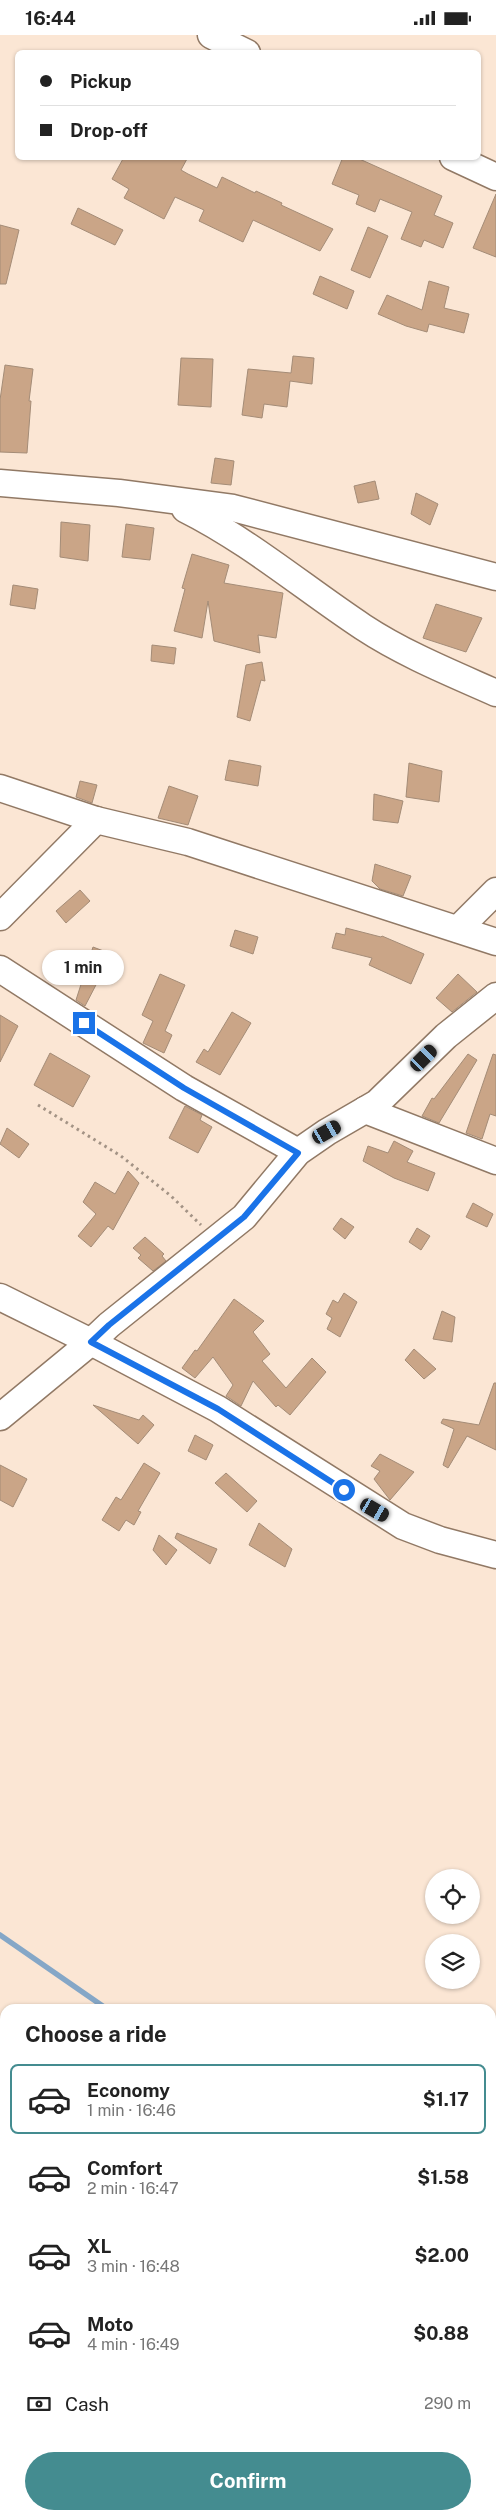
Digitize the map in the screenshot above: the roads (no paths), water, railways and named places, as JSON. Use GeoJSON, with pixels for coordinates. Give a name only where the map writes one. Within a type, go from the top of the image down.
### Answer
{"type":"FeatureCollection","features":[{"type":"Feature","properties":{"kind":"street"},"geometry":{"type":"LineString","coordinates":[[211,35],[241,50]]}},
{"type":"Feature","properties":{"kind":"street"},"geometry":{"type":"LineString","coordinates":[[459,160],[496,177]]}},
{"type":"Feature","properties":{"kind":"street"},"geometry":{"type":"LineString","coordinates":[[0,483],[233,508],[496,577]]}},
{"type":"Feature","properties":{"kind":"street"},"geometry":{"type":"LineString","coordinates":[[167,500],[217,525],[365,628],[414,656],[496,693]]}},
{"type":"Feature","properties":{"kind":"street"},"geometry":{"type":"LineString","coordinates":[[0,788],[96,820],[197,845],[496,942]]}},
{"type":"Feature","properties":{"kind":"street"},"geometry":{"type":"LineString","coordinates":[[0,917],[96,820]]}},
{"type":"Feature","properties":{"kind":"street"},"geometry":{"type":"LineString","coordinates":[[458,929],[496,891]]}},
{"type":"Feature","properties":{"kind":"street"},"geometry":{"type":"LineString","coordinates":[[0,969],[184,1088],[298,1153]]}},
{"type":"Feature","properties":{"kind":"street"},"geometry":{"type":"LineString","coordinates":[[0,1417],[109,1325],[244,1217],[298,1153],[327,1132],[365,1110],[389,1093],[446,1036],[496,996]]}},
{"type":"Feature","properties":{"kind":"street"},"geometry":{"type":"LineString","coordinates":[[365,1110],[496,1161]]}},
{"type":"Feature","properties":{"kind":"street"},"geometry":{"type":"LineString","coordinates":[[0,1297],[91,1342],[218,1409],[403,1526],[440,1540],[496,1555]]}},
{"type":"Feature","properties":{"kind":"waterway"},"geometry":{"type":"LineString","coordinates":[[0,1935],[100,2004]]}}]}
